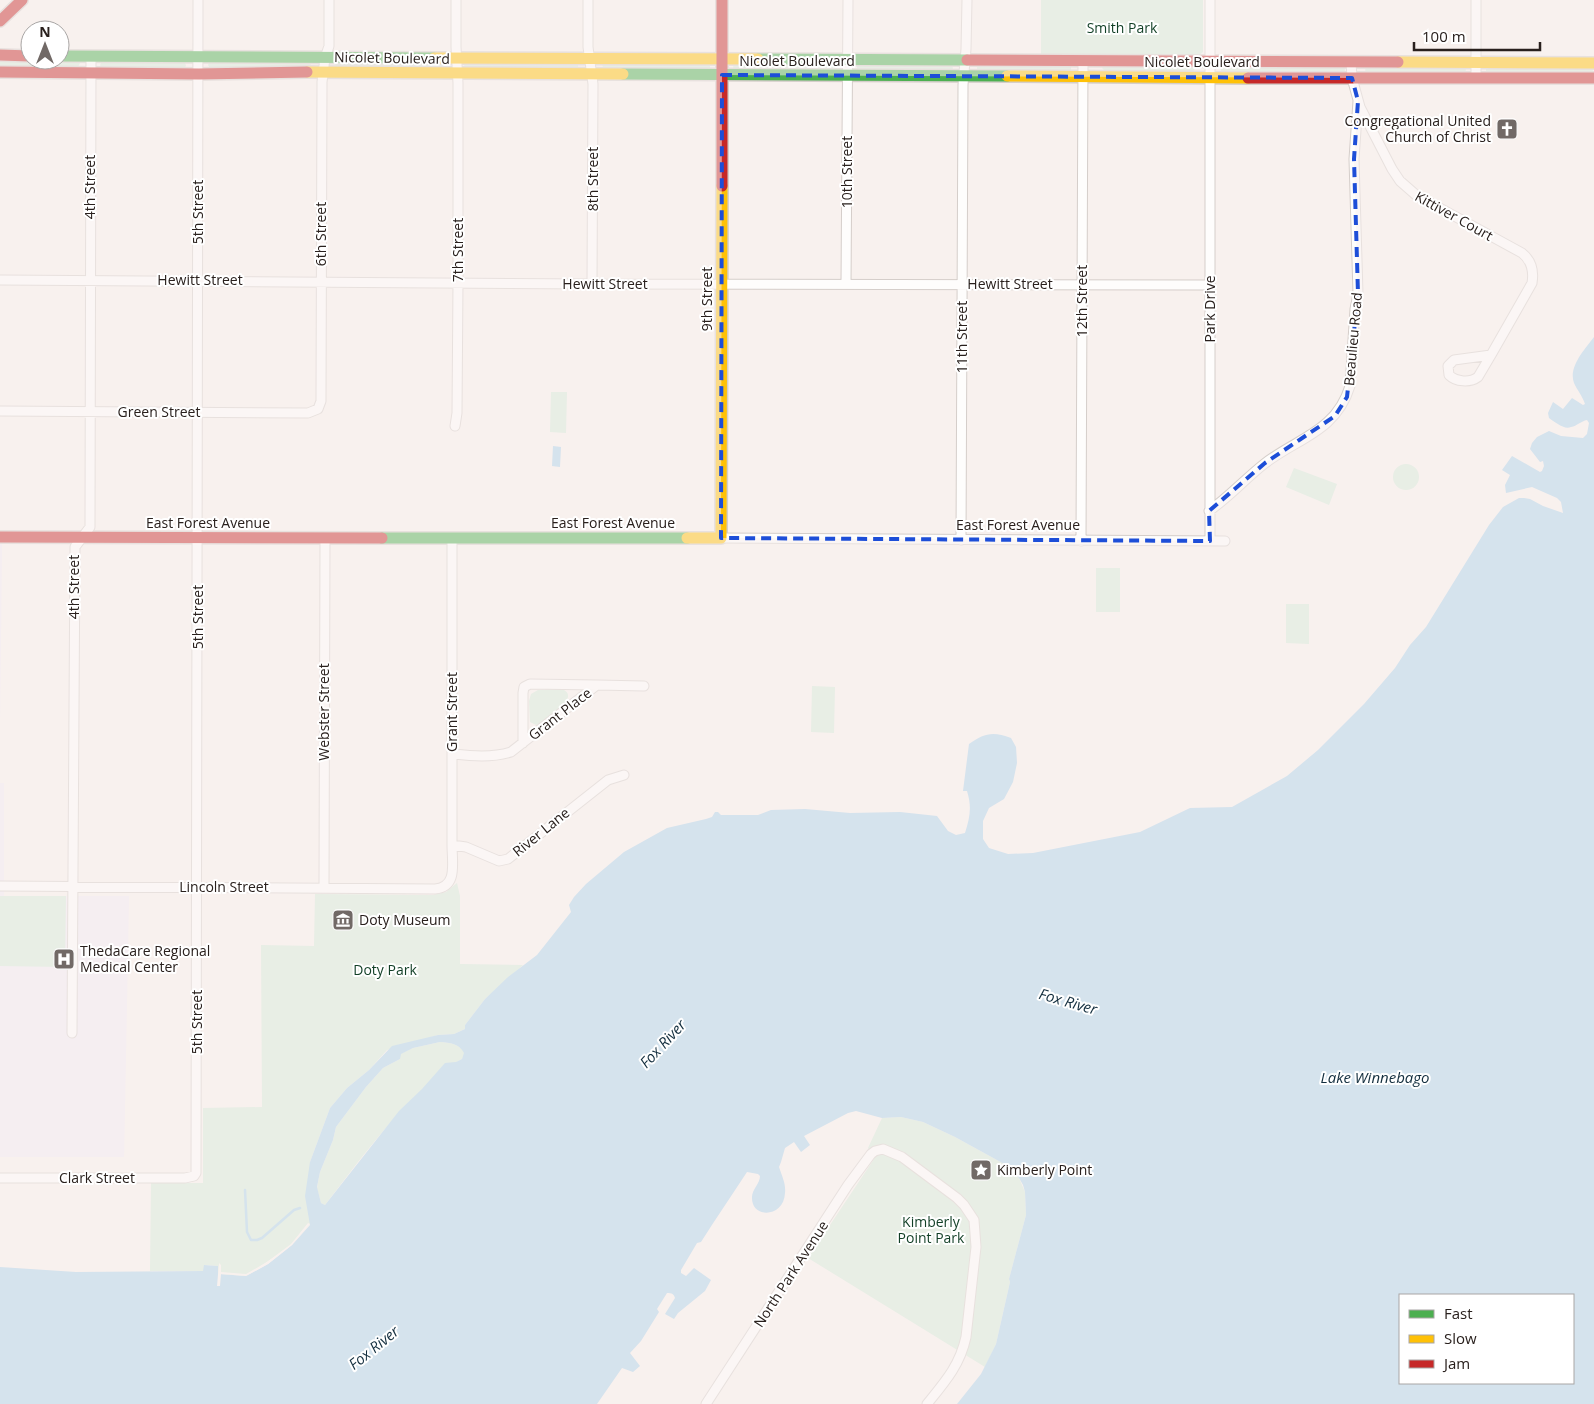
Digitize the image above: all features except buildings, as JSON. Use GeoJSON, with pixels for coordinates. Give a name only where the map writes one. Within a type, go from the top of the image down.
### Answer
{"type":"FeatureCollection","features":[{"type":"Feature","properties":{"kind":"street"},"geometry":{"type":"LineString","coordinates":[[0,20],[22,0]]}},
{"type":"Feature","properties":{"kind":"street","name":"5th Street"},"geometry":{"type":"LineString","coordinates":[[194,1176],[196,1173],[197,887],[198,0]]}},
{"type":"Feature","properties":{"kind":"street","name":"6th Street"},"geometry":{"type":"LineString","coordinates":[[318,409],[321,401],[323,72],[329,46],[329,0]]}},
{"type":"Feature","properties":{"kind":"street","name":"7th Street"},"geometry":{"type":"LineString","coordinates":[[455,426],[457,408],[458,282],[456,0]]}},
{"type":"Feature","properties":{"kind":"street","name":"8th Street"},"geometry":{"type":"LineString","coordinates":[[588,0],[588,47],[592,75],[592,284]]}},
{"type":"Feature","properties":{"kind":"street","name":"9th Street"},"geometry":{"type":"LineString","coordinates":[[721,538],[722,0]]}},
{"type":"Feature","properties":{"kind":"street","name":"10th Street"},"geometry":{"type":"LineString","coordinates":[[846,284],[848,0]]}},
{"type":"Feature","properties":{"kind":"street","name":"11th Street"},"geometry":{"type":"LineString","coordinates":[[960,540],[964,75],[967,0]]}},
{"type":"Feature","properties":{"kind":"street","name":"Park Drive"},"geometry":{"type":"LineString","coordinates":[[1210,0],[1210,541]]}},
{"type":"Feature","properties":{"kind":"street"},"geometry":{"type":"LineString","coordinates":[[1476,0],[1476,77]]}},
{"type":"Feature","properties":{"kind":"street"},"geometry":{"type":"LineString","coordinates":[[0,56],[20,56]]}},
{"type":"Feature","properties":{"kind":"street","name":"Nicolet Boulevard"},"geometry":{"type":"LineString","coordinates":[[70,56],[1594,63]]}},
{"type":"Feature","properties":{"kind":"street","name":"4th Street"},"geometry":{"type":"LineString","coordinates":[[72,1033],[75,547],[90,527],[90,56]]}},
{"type":"Feature","properties":{"kind":"street","name":"12th Street"},"geometry":{"type":"LineString","coordinates":[[1081,541],[1083,61]]}},
{"type":"Feature","properties":{"kind":"street","name":"Kittiver Court"},"geometry":{"type":"LineString","coordinates":[[1351,62],[1352,78],[1358,101],[1392,169],[1404,186],[1442,210],[1522,253],[1531,263],[1533,270],[1532,283],[1491,355],[1478,377],[1470,381],[1455,380],[1449,375],[1448,366],[1454,360],[1491,355]]}},
{"type":"Feature","properties":{"kind":"street","name":"Nicolet Boulevard"},"geometry":{"type":"LineString","coordinates":[[0,72],[1594,78]]}},
{"type":"Feature","properties":{"kind":"street","name":"Beaulieu Road"},"geometry":{"type":"LineString","coordinates":[[1209,511],[1226,500],[1238,486],[1265,463],[1313,434],[1335,416],[1347,397],[1350,386],[1355,309],[1358,294],[1354,159],[1358,101]]}},
{"type":"Feature","properties":{"kind":"street","name":"Hewitt Street"},"geometry":{"type":"LineString","coordinates":[[0,280],[592,284],[1210,285]]}},
{"type":"Feature","properties":{"kind":"street","name":"Green Street"},"geometry":{"type":"LineString","coordinates":[[0,411],[308,413],[318,409]]}},
{"type":"Feature","properties":{"kind":"street","name":"East Forest Avenue"},"geometry":{"type":"LineString","coordinates":[[0,537],[1225,541]]}},
{"type":"Feature","properties":{"kind":"street","name":"Webster Street"},"geometry":{"type":"LineString","coordinates":[[324,887],[325,538]]}},
{"type":"Feature","properties":{"kind":"street","name":"Grant Street"},"geometry":{"type":"LineString","coordinates":[[447,885],[451,879],[452,845],[452,538]]}},
{"type":"Feature","properties":{"kind":"street","name":"Grant Place"},"geometry":{"type":"LineString","coordinates":[[523,742],[523,693],[524,687],[530,684],[644,686]]}},
{"type":"Feature","properties":{"kind":"street","name":"Grant Place"},"geometry":{"type":"LineString","coordinates":[[452,754],[499,756],[511,752],[597,685]]}},
{"type":"Feature","properties":{"kind":"street","name":"River Lane"},"geometry":{"type":"LineString","coordinates":[[452,845],[466,847],[499,861],[508,859],[608,780],[624,775]]}},
{"type":"Feature","properties":{"kind":"street","name":"Lincoln Street"},"geometry":{"type":"LineString","coordinates":[[0,886],[434,889],[447,885]]}},
{"type":"Feature","properties":{"kind":"street","name":"North Park Avenue"},"geometry":{"type":"LineString","coordinates":[[706,1404],[865,1161],[875,1151],[887,1150],[902,1157],[949,1192],[964,1205],[974,1220],[976,1247],[966,1337],[962,1354],[957,1364],[927,1404]]}},
{"type":"Feature","properties":{"kind":"street","name":"Clark Street"},"geometry":{"type":"LineString","coordinates":[[0,1178],[185,1178],[194,1176]]}},
{"type":"Feature","properties":{"kind":"highlighted area"},"geometry":{"type":"Polygon","coordinates":[[[722,75],[1352,78],[1358,101],[1354,159],[1358,294],[1347,397],[1335,416],[1265,463],[1209,511],[1210,541],[721,538],[722,75]]]}},
{"type":"Feature","properties":{"kind":"shaded area"},"geometry":{"type":"Polygon","coordinates":[[[0,543],[2,544],[0,721],[0,543]]]}},
{"type":"Feature","properties":{"kind":"shaded area","name":"ThedaCare Regional Medical Center"},"geometry":{"type":"Polygon","coordinates":[[[0,783],[4,783],[4,896],[129,896],[124,1157],[0,1157],[0,783]]]}},
{"type":"Feature","properties":{"kind":"green space","name":"Smith Park"},"geometry":{"type":"Polygon","coordinates":[[[1041,0],[1203,0],[1203,52],[1197,57],[1041,56],[1041,0]]]}},
{"type":"Feature","properties":{"kind":"green space"},"geometry":{"type":"Polygon","coordinates":[[[0,60],[20,60],[20,67],[0,67],[0,60]]]}},
{"type":"Feature","properties":{"kind":"green space"},"geometry":{"type":"Polygon","coordinates":[[[70,60],[77,60],[80,63],[78,67],[70,67],[70,60]]]}},
{"type":"Feature","properties":{"kind":"green space"},"geometry":{"type":"Polygon","coordinates":[[[102,61],[185,62],[186,66],[184,68],[102,68],[100,65],[102,61]]]}},
{"type":"Feature","properties":{"kind":"green space"},"geometry":{"type":"Polygon","coordinates":[[[210,61],[310,63],[311,67],[210,68],[208,65],[210,61]]]}},
{"type":"Feature","properties":{"kind":"green space"},"geometry":{"type":"Polygon","coordinates":[[[335,63],[443,63],[444,65],[443,67],[336,67],[335,63]]]}},
{"type":"Feature","properties":{"kind":"green space"},"geometry":{"type":"Polygon","coordinates":[[[602,63],[709,64],[710,69],[603,68],[602,63]]]}},
{"type":"Feature","properties":{"kind":"green space"},"geometry":{"type":"Polygon","coordinates":[[[465,64],[578,64],[578,68],[465,68],[465,64]]]}},
{"type":"Feature","properties":{"kind":"green space"},"geometry":{"type":"Polygon","coordinates":[[[734,65],[837,65],[837,69],[735,70],[734,65]]]}},
{"type":"Feature","properties":{"kind":"green space"},"geometry":{"type":"Polygon","coordinates":[[[857,65],[951,65],[953,68],[952,70],[857,69],[857,65]]]}},
{"type":"Feature","properties":{"kind":"green space"},"geometry":{"type":"Polygon","coordinates":[[[977,66],[1071,66],[1071,70],[977,69],[977,66]]]}},
{"type":"Feature","properties":{"kind":"green space"},"geometry":{"type":"Polygon","coordinates":[[[1103,66],[1194,67],[1195,69],[1192,72],[1105,71],[1102,68],[1103,66]]]}},
{"type":"Feature","properties":{"kind":"green space"},"geometry":{"type":"Polygon","coordinates":[[[1221,67],[1344,67],[1345,70],[1344,72],[1223,72],[1221,67]]]}},
{"type":"Feature","properties":{"kind":"green space"},"geometry":{"type":"Polygon","coordinates":[[[1366,68],[1465,68],[1466,70],[1465,72],[1367,73],[1366,68]]]}},
{"type":"Feature","properties":{"kind":"green space"},"geometry":{"type":"Polygon","coordinates":[[[1486,68],[1592,69],[1593,71],[1486,72],[1486,68]]]}},
{"type":"Feature","properties":{"kind":"green space"},"geometry":{"type":"Polygon","coordinates":[[[551,392],[567,392],[566,433],[550,432],[551,392]]]}},
{"type":"Feature","properties":{"kind":"green space"},"geometry":{"type":"Polygon","coordinates":[[[1406,464],[1415,468],[1419,477],[1415,486],[1406,490],[1397,486],[1393,477],[1397,468],[1406,464]]]}},
{"type":"Feature","properties":{"kind":"green space"},"geometry":{"type":"Polygon","coordinates":[[[1294,468],[1337,484],[1329,505],[1286,487],[1294,468]]]}},
{"type":"Feature","properties":{"kind":"green space"},"geometry":{"type":"Polygon","coordinates":[[[1096,568],[1120,568],[1120,612],[1096,612],[1096,568]]]}},
{"type":"Feature","properties":{"kind":"green space"},"geometry":{"type":"Polygon","coordinates":[[[1286,604],[1309,604],[1309,644],[1286,643],[1286,604]]]}},
{"type":"Feature","properties":{"kind":"green space"},"geometry":{"type":"Polygon","coordinates":[[[812,686],[835,687],[834,733],[811,732],[812,686]]]}},
{"type":"Feature","properties":{"kind":"green space"},"geometry":{"type":"Polygon","coordinates":[[[562,689],[567,693],[566,702],[539,724],[536,725],[530,722],[529,701],[531,694],[538,690],[562,689]]]}},
{"type":"Feature","properties":{"kind":"green space","name":"Doty Park"},"geometry":{"type":"Polygon","coordinates":[[[457,883],[460,896],[460,964],[523,965],[485,999],[465,1025],[465,1029],[454,1034],[438,1035],[387,1050],[369,1070],[347,1088],[330,1108],[310,1162],[310,1224],[292,1245],[246,1276],[218,1274],[218,1266],[205,1265],[204,1271],[150,1271],[151,1183],[203,1183],[203,1108],[262,1107],[261,945],[314,946],[315,894],[433,895],[446,892],[457,883]]]}},
{"type":"Feature","properties":{"kind":"green space"},"geometry":{"type":"Polygon","coordinates":[[[0,896],[66,896],[65,967],[0,966],[0,896]]]}},
{"type":"Feature","properties":{"kind":"green space"},"geometry":{"type":"Polygon","coordinates":[[[440,1042],[460,1047],[465,1053],[462,1059],[437,1077],[391,1121],[325,1205],[321,1203],[317,1188],[320,1172],[333,1140],[336,1127],[366,1087],[383,1068],[400,1059],[400,1054],[413,1048],[440,1042]]]}},
{"type":"Feature","properties":{"kind":"green space","name":"Kimberly Point Park"},"geometry":{"type":"Polygon","coordinates":[[[901,1117],[923,1122],[1006,1165],[1019,1178],[1025,1192],[1026,1215],[1009,1279],[1010,1282],[996,1344],[985,1367],[808,1258],[874,1159],[868,1148],[882,1118],[901,1117]]]}},
{"type":"Feature","properties":{"kind":"water"},"geometry":{"type":"Polygon","coordinates":[[[1594,337],[1594,1404],[957,1404],[981,1374],[996,1344],[1010,1282],[1009,1279],[1026,1215],[1023,1185],[1006,1165],[923,1122],[901,1117],[882,1118],[856,1111],[848,1113],[804,1136],[810,1145],[801,1152],[794,1142],[785,1148],[779,1167],[785,1193],[783,1201],[774,1211],[762,1212],[753,1204],[752,1194],[759,1182],[760,1176],[747,1172],[701,1242],[697,1243],[681,1270],[681,1273],[686,1276],[694,1268],[711,1280],[705,1291],[678,1313],[674,1319],[665,1314],[675,1298],[673,1294],[667,1293],[657,1309],[659,1312],[641,1341],[630,1353],[640,1366],[633,1372],[622,1368],[597,1404],[0,1404],[0,1267],[76,1272],[203,1271],[204,1265],[218,1266],[218,1274],[246,1276],[268,1264],[292,1245],[310,1225],[305,1196],[310,1162],[330,1108],[347,1088],[369,1070],[392,1046],[438,1035],[454,1034],[465,1029],[465,1025],[485,999],[508,977],[537,955],[571,912],[569,905],[586,884],[624,852],[667,828],[712,817],[715,812],[721,815],[758,815],[771,810],[805,809],[850,813],[900,812],[937,816],[948,831],[956,835],[965,833],[970,807],[967,791],[963,791],[969,744],[979,737],[989,734],[999,734],[1011,738],[1016,747],[1017,763],[1013,782],[1004,799],[989,808],[983,821],[983,839],[989,848],[1008,854],[1033,853],[1140,832],[1190,808],[1232,807],[1287,776],[1318,750],[1364,704],[1395,668],[1410,645],[1426,627],[1489,525],[1503,507],[1519,498],[1524,498],[1563,513],[1561,502],[1557,498],[1532,487],[1506,493],[1505,485],[1510,475],[1502,470],[1512,456],[1540,472],[1542,471],[1543,461],[1540,462],[1530,449],[1537,437],[1549,431],[1561,436],[1583,438],[1587,434],[1589,423],[1587,420],[1568,428],[1549,418],[1548,413],[1553,402],[1563,409],[1572,398],[1583,405],[1585,404],[1574,383],[1573,377],[1575,365],[1594,337]],[[440,1042],[413,1048],[401,1054],[400,1059],[383,1068],[366,1087],[336,1127],[333,1140],[320,1172],[317,1187],[321,1203],[325,1205],[399,1111],[445,1063],[456,1062],[462,1059],[464,1053],[460,1047],[440,1042]]]}},
{"type":"Feature","properties":{"kind":"water"},"geometry":{"type":"Polygon","coordinates":[[[553,446],[561,447],[560,467],[552,466],[553,446]]]}},
{"type":"Feature","properties":{"kind":"pier"},"geometry":{"type":"Polygon","coordinates":[[[308,1223],[310,1224],[292,1245],[268,1264],[246,1276],[221,1274],[220,1286],[217,1286],[219,1263],[221,1265],[221,1272],[246,1274],[267,1262],[291,1244],[308,1223]]]}},
{"type":"Feature","properties":{"kind":"waterway"},"geometry":{"type":"LineString","coordinates":[[245,1190],[247,1232],[251,1240],[262,1238],[294,1210],[300,1208]]}},
{"type":"Feature","properties":{"kind":"traffic: fast"},"geometry":{"type":"LineString","coordinates":[[70,56],[434,58]]}},
{"type":"Feature","properties":{"kind":"traffic: fast"},"geometry":{"type":"LineString","coordinates":[[758,59],[967,60]]}},
{"type":"Feature","properties":{"kind":"traffic: fast"},"geometry":{"type":"LineString","coordinates":[[623,74],[1007,76]]}},
{"type":"Feature","properties":{"kind":"traffic: fast"},"geometry":{"type":"LineString","coordinates":[[382,538],[687,538]]}},
{"type":"Feature","properties":{"kind":"traffic: slow"},"geometry":{"type":"LineString","coordinates":[[434,58],[758,59]]}},
{"type":"Feature","properties":{"kind":"traffic: slow"},"geometry":{"type":"LineString","coordinates":[[1398,62],[1594,63]]}},
{"type":"Feature","properties":{"kind":"traffic: slow"},"geometry":{"type":"LineString","coordinates":[[307,72],[623,74]]}},
{"type":"Feature","properties":{"kind":"traffic: slow"},"geometry":{"type":"LineString","coordinates":[[1007,76],[1248,78]]}},
{"type":"Feature","properties":{"kind":"traffic: slow"},"geometry":{"type":"LineString","coordinates":[[687,538],[721,538],[722,186]]}},
{"type":"Feature","properties":{"kind":"traffic: jam"},"geometry":{"type":"LineString","coordinates":[[0,21],[22,0]]}},
{"type":"Feature","properties":{"kind":"traffic: jam"},"geometry":{"type":"LineString","coordinates":[[722,0],[722,186]]}},
{"type":"Feature","properties":{"kind":"traffic: jam"},"geometry":{"type":"LineString","coordinates":[[0,55],[20,56]]}},
{"type":"Feature","properties":{"kind":"traffic: jam"},"geometry":{"type":"LineString","coordinates":[[967,60],[1398,62]]}},
{"type":"Feature","properties":{"kind":"traffic: jam"},"geometry":{"type":"LineString","coordinates":[[0,72],[199,74],[307,72]]}},
{"type":"Feature","properties":{"kind":"traffic: jam"},"geometry":{"type":"LineString","coordinates":[[1248,78],[1594,78]]}},
{"type":"Feature","properties":{"kind":"traffic: jam"},"geometry":{"type":"LineString","coordinates":[[0,537],[382,538]]}},
{"type":"Feature","properties":{"kind":"place","name":"Congregational United Church of Christ"},"geometry":{"type":"Point","coordinates":[1507,129]}},
{"type":"Feature","properties":{"kind":"place","name":"Doty Museum"},"geometry":{"type":"Point","coordinates":[343,920]}},
{"type":"Feature","properties":{"kind":"place","name":"ThedaCare Regional Medical Center"},"geometry":{"type":"Point","coordinates":[64,959]}},
{"type":"Feature","properties":{"kind":"place","name":"Kimberly Point"},"geometry":{"type":"Point","coordinates":[981,1170]}},
{"type":"Feature","properties":{"kind":"water label","name":"Fox River"},"geometry":{"type":"Point","coordinates":[1068,1002]}},
{"type":"Feature","properties":{"kind":"water label","name":"Fox River"},"geometry":{"type":"Point","coordinates":[663,1044]}},
{"type":"Feature","properties":{"kind":"water label","name":"Lake Winnebago"},"geometry":{"type":"Point","coordinates":[1375,1078]}},
{"type":"Feature","properties":{"kind":"water label","name":"Fox River"},"geometry":{"type":"Point","coordinates":[374,1348]}}]}
